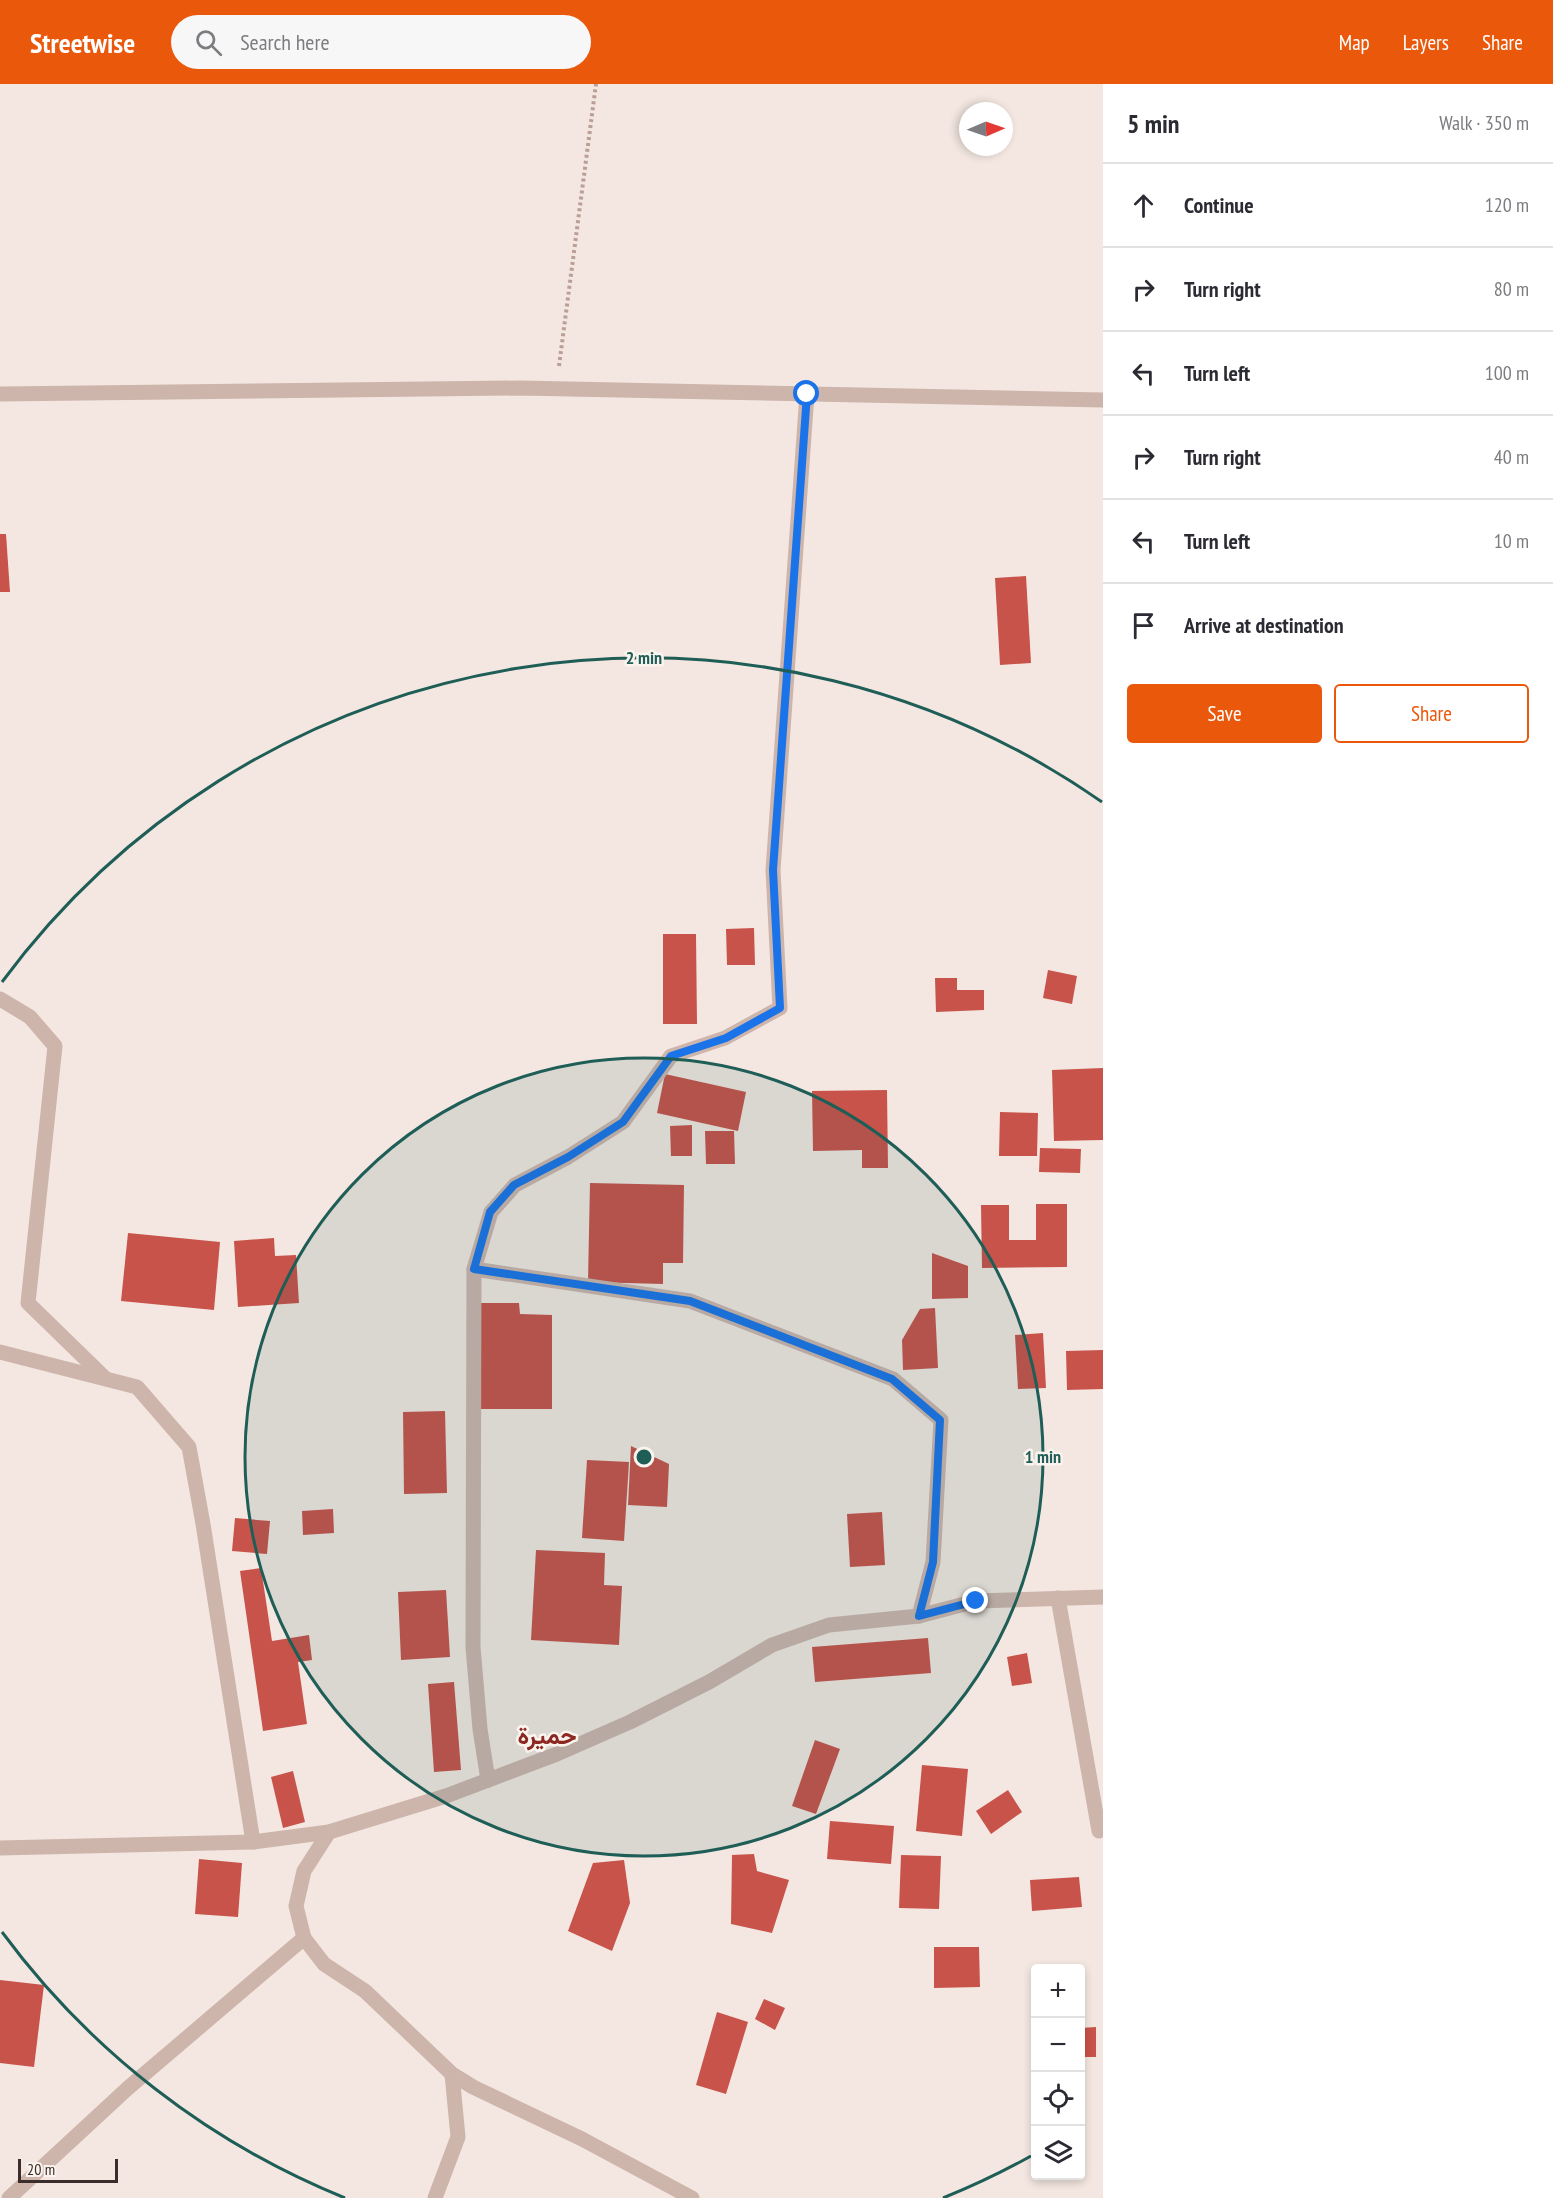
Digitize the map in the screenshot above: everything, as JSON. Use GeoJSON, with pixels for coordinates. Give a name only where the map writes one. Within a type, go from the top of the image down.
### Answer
{"type":"FeatureCollection","features":[{"type":"Feature","properties":{"kind":"street"},"geometry":{"type":"LineString","coordinates":[[0,394],[556,389],[1103,400]]}},
{"type":"Feature","properties":{"kind":"street"},"geometry":{"type":"LineString","coordinates":[[488,1780],[480,1729],[473,1647],[474,1269],[490,1212],[514,1185],[568,1157],[623,1122],[671,1056],[726,1038],[780,1008],[773,870],[807,394]]}},
{"type":"Feature","properties":{"kind":"street"},"geometry":{"type":"LineString","coordinates":[[0,999],[30,1017],[55,1046],[28,1303],[106,1379]]}},
{"type":"Feature","properties":{"kind":"street"},"geometry":{"type":"LineString","coordinates":[[474,1269],[690,1301],[892,1379],[940,1420],[933,1562],[919,1616]]}},
{"type":"Feature","properties":{"kind":"street"},"geometry":{"type":"LineString","coordinates":[[0,1352],[137,1387],[189,1448],[253,1842]]}},
{"type":"Feature","properties":{"kind":"street"},"geometry":{"type":"LineString","coordinates":[[0,1848],[253,1842],[329,1832],[446,1796],[557,1754],[630,1722],[709,1682],[772,1645],[829,1625],[919,1616],[976,1601],[1103,1597]]}},
{"type":"Feature","properties":{"kind":"street"},"geometry":{"type":"LineString","coordinates":[[1058,1598],[1099,1831]]}},
{"type":"Feature","properties":{"kind":"street"},"geometry":{"type":"LineString","coordinates":[[329,1832],[303,1871],[296,1906],[304,1938],[324,1964],[365,1990],[453,2074],[473,2087],[582,2139],[692,2198]]}},
{"type":"Feature","properties":{"kind":"street"},"geometry":{"type":"LineString","coordinates":[[9,2198],[128,2088],[304,1938]]}},
{"type":"Feature","properties":{"kind":"street"},"geometry":{"type":"LineString","coordinates":[[435,2198],[458,2138],[453,2074]]}},
{"type":"Feature","properties":{"kind":"path"},"geometry":{"type":"LineString","coordinates":[[556,389],[596,84]]}},
{"type":"Feature","properties":{"kind":"building"},"geometry":{"type":"Polygon","coordinates":[[[0,534],[6,534],[10,592],[0,592],[0,534]]]}},
{"type":"Feature","properties":{"kind":"building"},"geometry":{"type":"Polygon","coordinates":[[[1026,576],[1031,663],[1000,665],[995,578],[1026,576]]]}},
{"type":"Feature","properties":{"kind":"building"},"geometry":{"type":"Polygon","coordinates":[[[754,928],[755,965],[727,965],[726,929],[754,928]]]}},
{"type":"Feature","properties":{"kind":"building"},"geometry":{"type":"Polygon","coordinates":[[[663,934],[696,934],[697,1024],[663,1024],[663,934]]]}},
{"type":"Feature","properties":{"kind":"building"},"geometry":{"type":"Polygon","coordinates":[[[1048,970],[1077,976],[1072,1004],[1043,998],[1048,970]]]}},
{"type":"Feature","properties":{"kind":"building"},"geometry":{"type":"Polygon","coordinates":[[[935,978],[957,978],[957,990],[984,990],[984,1010],[936,1012],[935,978]]]}},
{"type":"Feature","properties":{"kind":"building"},"geometry":{"type":"Polygon","coordinates":[[[1103,1068],[1103,1140],[1054,1141],[1052,1070],[1103,1068]]]}},
{"type":"Feature","properties":{"kind":"building"},"geometry":{"type":"Polygon","coordinates":[[[665,1074],[746,1092],[738,1131],[657,1113],[665,1074]]]}},
{"type":"Feature","properties":{"kind":"building"},"geometry":{"type":"Polygon","coordinates":[[[887,1090],[888,1168],[862,1168],[862,1150],[813,1151],[812,1091],[887,1090]]]}},
{"type":"Feature","properties":{"kind":"building"},"geometry":{"type":"Polygon","coordinates":[[[1000,1112],[1038,1113],[1037,1156],[999,1156],[1000,1112]]]}},
{"type":"Feature","properties":{"kind":"building"},"geometry":{"type":"Polygon","coordinates":[[[692,1125],[692,1156],[671,1156],[670,1126],[692,1125]]]}},
{"type":"Feature","properties":{"kind":"building"},"geometry":{"type":"Polygon","coordinates":[[[705,1131],[734,1131],[735,1164],[706,1164],[705,1131]]]}},
{"type":"Feature","properties":{"kind":"building"},"geometry":{"type":"Polygon","coordinates":[[[1040,1148],[1081,1149],[1080,1173],[1039,1172],[1040,1148]]]}},
{"type":"Feature","properties":{"kind":"building"},"geometry":{"type":"Polygon","coordinates":[[[590,1183],[684,1185],[683,1263],[663,1263],[663,1284],[588,1282],[590,1183]]]}},
{"type":"Feature","properties":{"kind":"building"},"geometry":{"type":"Polygon","coordinates":[[[1036,1204],[1067,1204],[1067,1267],[982,1268],[981,1205],[1009,1205],[1009,1240],[1036,1240],[1036,1204]]]}},
{"type":"Feature","properties":{"kind":"building"},"geometry":{"type":"Polygon","coordinates":[[[128,1233],[220,1242],[214,1310],[121,1301],[128,1233]]]}},
{"type":"Feature","properties":{"kind":"building"},"geometry":{"type":"Polygon","coordinates":[[[274,1238],[275,1256],[296,1255],[299,1303],[238,1307],[234,1241],[274,1238]]]}},
{"type":"Feature","properties":{"kind":"building"},"geometry":{"type":"Polygon","coordinates":[[[932,1253],[968,1266],[968,1298],[932,1299],[932,1253]]]}},
{"type":"Feature","properties":{"kind":"building"},"geometry":{"type":"Polygon","coordinates":[[[480,1303],[519,1303],[520,1314],[552,1315],[552,1409],[480,1409],[480,1303]]]}},
{"type":"Feature","properties":{"kind":"building"},"geometry":{"type":"Polygon","coordinates":[[[935,1308],[938,1368],[903,1370],[902,1340],[920,1309],[935,1308]]]}},
{"type":"Feature","properties":{"kind":"building"},"geometry":{"type":"Polygon","coordinates":[[[1043,1333],[1046,1388],[1018,1389],[1015,1335],[1043,1333]]]}},
{"type":"Feature","properties":{"kind":"building"},"geometry":{"type":"Polygon","coordinates":[[[1103,1350],[1103,1389],[1067,1390],[1066,1351],[1103,1350]]]}},
{"type":"Feature","properties":{"kind":"building"},"geometry":{"type":"Polygon","coordinates":[[[445,1411],[447,1493],[404,1494],[403,1412],[445,1411]]]}},
{"type":"Feature","properties":{"kind":"building"},"geometry":{"type":"Polygon","coordinates":[[[631,1446],[669,1464],[667,1507],[628,1505],[631,1446]]]}},
{"type":"Feature","properties":{"kind":"building"},"geometry":{"type":"Polygon","coordinates":[[[587,1460],[629,1462],[624,1541],[582,1538],[587,1460]]]}},
{"type":"Feature","properties":{"kind":"building"},"geometry":{"type":"Polygon","coordinates":[[[333,1509],[334,1533],[303,1535],[302,1511],[333,1509]]]}},
{"type":"Feature","properties":{"kind":"building"},"geometry":{"type":"Polygon","coordinates":[[[882,1512],[885,1565],[850,1567],[847,1514],[882,1512]]]}},
{"type":"Feature","properties":{"kind":"building"},"geometry":{"type":"Polygon","coordinates":[[[235,1518],[270,1521],[267,1554],[232,1551],[235,1518]]]}},
{"type":"Feature","properties":{"kind":"building"},"geometry":{"type":"Polygon","coordinates":[[[536,1550],[605,1553],[604,1585],[622,1586],[619,1645],[531,1640],[536,1550]]]}},
{"type":"Feature","properties":{"kind":"building"},"geometry":{"type":"Polygon","coordinates":[[[261,1568],[272,1641],[309,1635],[312,1660],[298,1662],[307,1724],[263,1731],[240,1571],[261,1568]]]}},
{"type":"Feature","properties":{"kind":"building"},"geometry":{"type":"Polygon","coordinates":[[[446,1590],[450,1657],[401,1660],[398,1592],[446,1590]]]}},
{"type":"Feature","properties":{"kind":"building"},"geometry":{"type":"Polygon","coordinates":[[[928,1638],[931,1673],[815,1682],[812,1647],[928,1638]]]}},
{"type":"Feature","properties":{"kind":"building"},"geometry":{"type":"Polygon","coordinates":[[[1027,1653],[1032,1683],[1012,1686],[1007,1657],[1027,1653]]]}},
{"type":"Feature","properties":{"kind":"building"},"geometry":{"type":"Polygon","coordinates":[[[454,1682],[461,1770],[434,1772],[428,1684],[454,1682]]]}},
{"type":"Feature","properties":{"kind":"building"},"geometry":{"type":"Polygon","coordinates":[[[815,1740],[840,1749],[816,1814],[792,1806],[815,1740]]]}},
{"type":"Feature","properties":{"kind":"building"},"geometry":{"type":"Polygon","coordinates":[[[922,1765],[968,1769],[962,1836],[916,1831],[922,1765]]]}},
{"type":"Feature","properties":{"kind":"building"},"geometry":{"type":"Polygon","coordinates":[[[293,1771],[305,1822],[283,1828],[271,1777],[293,1771]]]}},
{"type":"Feature","properties":{"kind":"building"},"geometry":{"type":"Polygon","coordinates":[[[1008,1790],[1022,1812],[991,1834],[976,1811],[1008,1790]]]}},
{"type":"Feature","properties":{"kind":"building"},"geometry":{"type":"Polygon","coordinates":[[[830,1821],[894,1826],[891,1864],[827,1859],[830,1821]]]}},
{"type":"Feature","properties":{"kind":"building"},"geometry":{"type":"Polygon","coordinates":[[[754,1854],[757,1871],[789,1880],[772,1933],[731,1924],[732,1855],[754,1854]]]}},
{"type":"Feature","properties":{"kind":"building"},"geometry":{"type":"Polygon","coordinates":[[[901,1855],[941,1856],[939,1909],[899,1908],[901,1855]]]}},
{"type":"Feature","properties":{"kind":"building"},"geometry":{"type":"Polygon","coordinates":[[[199,1859],[242,1863],[238,1917],[195,1914],[199,1859]]]}},
{"type":"Feature","properties":{"kind":"building"},"geometry":{"type":"Polygon","coordinates":[[[624,1860],[630,1903],[612,1951],[568,1931],[593,1863],[624,1860]]]}},
{"type":"Feature","properties":{"kind":"building"},"geometry":{"type":"Polygon","coordinates":[[[1079,1877],[1082,1907],[1032,1911],[1030,1880],[1079,1877]]]}},
{"type":"Feature","properties":{"kind":"building"},"geometry":{"type":"Polygon","coordinates":[[[934,1947],[979,1947],[980,1987],[934,1988],[934,1947]]]}},
{"type":"Feature","properties":{"kind":"building"},"geometry":{"type":"Polygon","coordinates":[[[0,1980],[44,1985],[34,2067],[0,2063],[0,1980]]]}},
{"type":"Feature","properties":{"kind":"building"},"geometry":{"type":"Polygon","coordinates":[[[764,1999],[785,2008],[775,2030],[755,2019],[764,1999]]]}},
{"type":"Feature","properties":{"kind":"building"},"geometry":{"type":"Polygon","coordinates":[[[717,2012],[748,2022],[726,2094],[696,2085],[717,2012]]]}},
{"type":"Feature","properties":{"kind":"building"},"geometry":{"type":"Polygon","coordinates":[[[1096,2027],[1096,2057],[1085,2057],[1085,2028],[1096,2027]]]}},
{"type":"Feature","properties":{"kind":"district","name":"حميرة"},"geometry":{"type":"Point","coordinates":[547,1735]}},
{"type":"Feature","properties":{"kind":"route"},"geometry":{"type":"LineString","coordinates":[[807,394],[773,870],[780,1008],[726,1038],[671,1056],[623,1122],[568,1157],[514,1185],[490,1212],[474,1269],[690,1301],[892,1379],[940,1420],[933,1562],[919,1616],[976,1601]]}}]}
